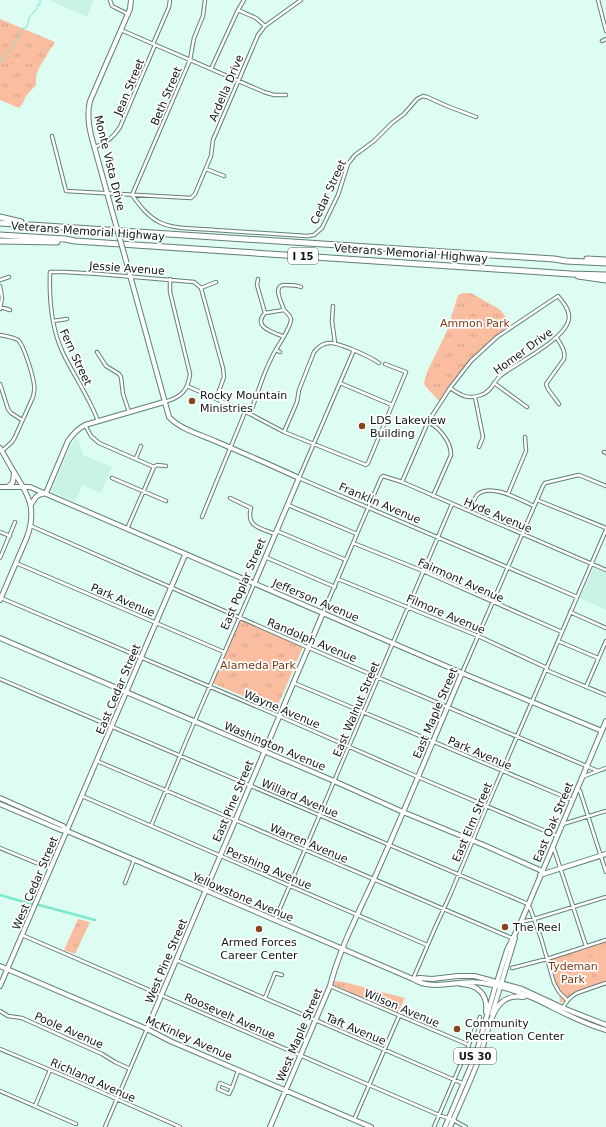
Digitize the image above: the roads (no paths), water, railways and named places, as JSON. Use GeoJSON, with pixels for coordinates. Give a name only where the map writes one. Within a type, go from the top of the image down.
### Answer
{"type":"FeatureCollection","features":[{"type":"Feature","properties":{"kind":"highway"},"geometry":{"type":"LineString","coordinates":[[0,217],[46,225]]}},
{"type":"Feature","properties":{"kind":"highway","name":"Veterans Memorial Highway"},"geometry":{"type":"LineString","coordinates":[[0,223],[606,263]]}},
{"type":"Feature","properties":{"kind":"highway","name":"Veterans Memorial Highway"},"geometry":{"type":"LineString","coordinates":[[0,235],[65,239],[75,242],[606,275]]}},
{"type":"Feature","properties":{"kind":"highway"},"geometry":{"type":"LineString","coordinates":[[0,241],[75,242]]}},
{"type":"Feature","properties":{"kind":"highway"},"geometry":{"type":"LineString","coordinates":[[554,259],[566,258],[606,260]]}},
{"type":"Feature","properties":{"kind":"highway"},"geometry":{"type":"LineString","coordinates":[[571,274],[581,277],[606,280]]}},
{"type":"Feature","properties":{"kind":"street"},"geometry":{"type":"LineString","coordinates":[[110,0],[112,6],[128,14]]}},
{"type":"Feature","properties":{"kind":"street","name":"Monte Vista Drive"},"geometry":{"type":"LineString","coordinates":[[132,0],[131,7],[89,106],[88,117],[89,126],[168,417],[177,424]]}},
{"type":"Feature","properties":{"kind":"street","name":"Jean Street"},"geometry":{"type":"LineString","coordinates":[[95,147],[110,140],[120,127],[169,8],[170,0]]}},
{"type":"Feature","properties":{"kind":"street","name":"Beth Street"},"geometry":{"type":"LineString","coordinates":[[132,195],[190,60],[194,38],[203,16],[204,0]]}},
{"type":"Feature","properties":{"kind":"street"},"geometry":{"type":"LineString","coordinates":[[211,69],[244,0]]}},
{"type":"Feature","properties":{"kind":"street","name":"Ardella Drive"},"geometry":{"type":"LineString","coordinates":[[132,195],[191,198],[195,194],[211,156],[213,140],[258,35],[265,26],[301,0]]}},
{"type":"Feature","properties":{"kind":"street"},"geometry":{"type":"LineString","coordinates":[[598,0],[606,31]]}},
{"type":"Feature","properties":{"kind":"street"},"geometry":{"type":"LineString","coordinates":[[238,10],[256,18],[265,26]]}},
{"type":"Feature","properties":{"kind":"street"},"geometry":{"type":"LineString","coordinates":[[121,30],[238,81],[274,95],[286,95]]}},
{"type":"Feature","properties":{"kind":"street"},"geometry":{"type":"LineString","coordinates":[[602,40],[606,39]]}},
{"type":"Feature","properties":{"kind":"street","name":"Cedar Street"},"geometry":{"type":"LineString","coordinates":[[132,195],[150,216],[161,223],[179,227],[265,234],[314,235],[322,228],[325,222],[338,195],[348,164],[351,160],[404,114],[417,100],[423,96],[427,97],[476,117]]}},
{"type":"Feature","properties":{"kind":"street"},"geometry":{"type":"LineString","coordinates":[[52,136],[66,190],[132,195]]}},
{"type":"Feature","properties":{"kind":"street"},"geometry":{"type":"LineString","coordinates":[[206,168],[224,176]]}},
{"type":"Feature","properties":{"kind":"street","name":"Jessie Avenue"},"geometry":{"type":"LineString","coordinates":[[50,272],[170,279],[194,282],[201,288]]}},
{"type":"Feature","properties":{"kind":"street","name":"Fern Street"},"geometry":{"type":"LineString","coordinates":[[50,272],[49,290],[54,327],[63,352],[94,410],[98,421]]}},
{"type":"Feature","properties":{"kind":"street"},"geometry":{"type":"LineString","coordinates":[[0,280],[9,277]]}},
{"type":"Feature","properties":{"kind":"street"},"geometry":{"type":"LineString","coordinates":[[31,505],[36,496],[46,493],[68,442],[78,429],[98,421],[174,400],[182,394],[187,386],[190,374],[170,292],[170,279]]}},
{"type":"Feature","properties":{"kind":"street"},"geometry":{"type":"LineString","coordinates":[[258,279],[257,285],[265,313]]}},
{"type":"Feature","properties":{"kind":"street"},"geometry":{"type":"LineString","coordinates":[[216,282],[201,288],[223,368],[224,377],[216,399]]}},
{"type":"Feature","properties":{"kind":"street"},"geometry":{"type":"LineString","coordinates":[[250,414],[271,358],[284,336],[291,319],[284,310],[278,292],[279,286],[296,285],[301,287]]}},
{"type":"Feature","properties":{"kind":"street"},"geometry":{"type":"LineString","coordinates":[[0,286],[2,298],[0,308],[10,310]]}},
{"type":"Feature","properties":{"kind":"street","name":"Homer Drive"},"geometry":{"type":"LineString","coordinates":[[450,388],[470,362],[497,337],[558,296],[568,310],[569,322],[565,330],[557,338],[500,376],[483,395],[475,397]]}},
{"type":"Feature","properties":{"kind":"street"},"geometry":{"type":"LineString","coordinates":[[333,306],[332,321],[336,343]]}},
{"type":"Feature","properties":{"kind":"street"},"geometry":{"type":"LineString","coordinates":[[284,310],[265,313],[260,321],[267,329],[284,336]]}},
{"type":"Feature","properties":{"kind":"street"},"geometry":{"type":"LineString","coordinates":[[53,321],[67,318]]}},
{"type":"Feature","properties":{"kind":"street"},"geometry":{"type":"LineString","coordinates":[[0,335],[19,341],[24,349],[34,383],[33,397],[12,442],[1,449],[23,486],[31,505],[31,526],[0,599]]}},
{"type":"Feature","properties":{"kind":"street"},"geometry":{"type":"LineString","coordinates":[[557,338],[563,348],[565,354],[564,359],[546,384],[559,404]]}},
{"type":"Feature","properties":{"kind":"street"},"geometry":{"type":"LineString","coordinates":[[284,432],[296,402],[298,390],[314,352],[323,344],[336,343],[366,355],[379,363]]}},
{"type":"Feature","properties":{"kind":"street"},"geometry":{"type":"LineString","coordinates":[[276,350],[280,352]]}},
{"type":"Feature","properties":{"kind":"street","name":"East Poplar Street"},"geometry":{"type":"LineString","coordinates":[[151,826],[165,790],[354,350]]}},
{"type":"Feature","properties":{"kind":"street"},"geometry":{"type":"LineString","coordinates":[[97,352],[106,366],[119,374],[121,377],[123,394],[129,412]]}},
{"type":"Feature","properties":{"kind":"street"},"geometry":{"type":"LineString","coordinates":[[187,386],[250,414],[284,432],[366,465],[406,372],[385,364]]}},
{"type":"Feature","properties":{"kind":"street"},"geometry":{"type":"LineString","coordinates":[[340,383],[392,405]]}},
{"type":"Feature","properties":{"kind":"street"},"geometry":{"type":"LineString","coordinates":[[494,383],[527,407]]}},
{"type":"Feature","properties":{"kind":"street"},"geometry":{"type":"LineString","coordinates":[[0,384],[8,409],[11,413],[22,420]]}},
{"type":"Feature","properties":{"kind":"street"},"geometry":{"type":"LineString","coordinates":[[402,482],[428,422],[450,388],[466,397],[475,397],[482,437],[479,447]]}},
{"type":"Feature","properties":{"kind":"street"},"geometry":{"type":"LineString","coordinates":[[202,517],[245,412]]}},
{"type":"Feature","properties":{"kind":"street"},"geometry":{"type":"LineString","coordinates":[[428,422],[433,424],[442,433],[451,450],[451,455],[433,496]]}},
{"type":"Feature","properties":{"kind":"street","name":"Franklin Avenue"},"geometry":{"type":"LineString","coordinates":[[177,424],[577,597]]}},
{"type":"Feature","properties":{"kind":"street"},"geometry":{"type":"LineString","coordinates":[[85,425],[91,436],[99,443],[154,467],[157,465],[166,466]]}},
{"type":"Feature","properties":{"kind":"street"},"geometry":{"type":"LineString","coordinates":[[508,494],[526,451],[525,437]]}},
{"type":"Feature","properties":{"kind":"street"},"geometry":{"type":"LineString","coordinates":[[136,458],[141,446]]}},
{"type":"Feature","properties":{"kind":"street"},"geometry":{"type":"LineString","coordinates":[[127,529],[154,467]]}},
{"type":"Feature","properties":{"kind":"street"},"geometry":{"type":"LineString","coordinates":[[9,486],[13,482],[14,472]]}},
{"type":"Feature","properties":{"kind":"street","name":"East Maple Street"},"geometry":{"type":"LineString","coordinates":[[343,950],[543,486],[545,483],[579,475],[606,486]]}},
{"type":"Feature","properties":{"kind":"street","name":"Hyde Avenue"},"geometry":{"type":"LineString","coordinates":[[383,476],[402,482],[606,570]]}},
{"type":"Feature","properties":{"kind":"street","name":"East Pine Street"},"geometry":{"type":"LineString","coordinates":[[205,890],[383,476]]}},
{"type":"Feature","properties":{"kind":"street"},"geometry":{"type":"LineString","coordinates":[[112,478],[166,501]]}},
{"type":"Feature","properties":{"kind":"street","name":"Jefferson Avenue"},"geometry":{"type":"LineString","coordinates":[[0,487],[23,486],[46,493],[186,555],[602,731]]}},
{"type":"Feature","properties":{"kind":"street"},"geometry":{"type":"LineString","coordinates":[[470,511],[476,496],[483,492],[495,490],[508,494],[534,506]]}},
{"type":"Feature","properties":{"kind":"street"},"geometry":{"type":"LineString","coordinates":[[230,498],[251,508],[249,516],[251,521],[256,526],[276,532],[346,560]]}},
{"type":"Feature","properties":{"kind":"street"},"geometry":{"type":"LineString","coordinates":[[537,500],[606,529]]}},
{"type":"Feature","properties":{"kind":"street"},"geometry":{"type":"LineString","coordinates":[[287,504],[357,534]]}},
{"type":"Feature","properties":{"kind":"street","name":"East Walnut Street"},"geometry":{"type":"LineString","coordinates":[[275,920],[452,504]]}},
{"type":"Feature","properties":{"kind":"street"},"geometry":{"type":"LineString","coordinates":[[0,558],[16,522]]}},
{"type":"Feature","properties":{"kind":"street","name":"Randolph Avenue"},"geometry":{"type":"LineString","coordinates":[[31,526],[239,618],[598,771]]}},
{"type":"Feature","properties":{"kind":"street","name":"East Elm Street"},"geometry":{"type":"LineString","coordinates":[[413,979],[444,910],[606,529]]}},
{"type":"Feature","properties":{"kind":"street"},"geometry":{"type":"LineString","coordinates":[[0,532],[10,536]]}},
{"type":"Feature","properties":{"kind":"street","name":"Fairmont Avenue"},"geometry":{"type":"LineString","coordinates":[[353,543],[423,571],[562,632]]}},
{"type":"Feature","properties":{"kind":"street","name":"East Cedar Street"},"geometry":{"type":"LineString","coordinates":[[67,831],[186,555]]}},
{"type":"Feature","properties":{"kind":"street"},"geometry":{"type":"LineString","coordinates":[[265,557],[335,587]]}},
{"type":"Feature","properties":{"kind":"street","name":"Park Avenue"},"geometry":{"type":"LineString","coordinates":[[16,563],[224,652]]}},
{"type":"Feature","properties":{"kind":"street","name":"Filmore Avenue"},"geometry":{"type":"LineString","coordinates":[[338,579],[478,636],[546,669],[606,695]]}},
{"type":"Feature","properties":{"kind":"street","name":"Wayne Avenue"},"geometry":{"type":"LineString","coordinates":[[0,599],[210,686],[557,836]]}},
{"type":"Feature","properties":{"kind":"street"},"geometry":{"type":"LineString","coordinates":[[570,612],[606,628]]}},
{"type":"Feature","properties":{"kind":"street","name":"Washington Avenue"},"geometry":{"type":"LineString","coordinates":[[0,638],[473,841],[541,873]]}},
{"type":"Feature","properties":{"kind":"street"},"geometry":{"type":"LineString","coordinates":[[558,641],[598,658]]}},
{"type":"Feature","properties":{"kind":"street"},"geometry":{"type":"LineString","coordinates":[[586,687],[606,641]]}},
{"type":"Feature","properties":{"kind":"street","name":"Willard Avenue"},"geometry":{"type":"LineString","coordinates":[[0,679],[528,904]]}},
{"type":"Feature","properties":{"kind":"street","name":"Park Avenue"},"geometry":{"type":"LineString","coordinates":[[294,683],[572,800]]}},
{"type":"Feature","properties":{"kind":"street","name":"East Oak Street"},"geometry":{"type":"LineString","coordinates":[[498,984],[505,956],[514,939],[572,800],[606,724]]}},
{"type":"Feature","properties":{"kind":"street","name":"Warren Avenue"},"geometry":{"type":"LineString","coordinates":[[97,761],[514,939]]}},
{"type":"Feature","properties":{"kind":"street"},"geometry":{"type":"LineString","coordinates":[[582,777],[606,768]]}},
{"type":"Feature","properties":{"kind":"street"},"geometry":{"type":"LineString","coordinates":[[577,790],[580,791],[606,872]]}},
{"type":"Feature","properties":{"kind":"street","name":"Pershing Avenue"},"geometry":{"type":"LineString","coordinates":[[82,796],[427,945]]}},
{"type":"Feature","properties":{"kind":"street","name":"Yellowstone Avenue"},"geometry":{"type":"LineString","coordinates":[[0,798],[63,826],[67,831]]}},
{"type":"Feature","properties":{"kind":"street","name":"Yellowstone Avenue"},"geometry":{"type":"LineString","coordinates":[[0,804],[61,830],[67,831],[413,979],[419,983],[472,982],[498,984]]}},
{"type":"Feature","properties":{"kind":"street"},"geometry":{"type":"LineString","coordinates":[[562,824],[606,810]]}},
{"type":"Feature","properties":{"kind":"street","name":"West Cedar Street"},"geometry":{"type":"LineString","coordinates":[[0,986],[67,831]]}},
{"type":"Feature","properties":{"kind":"street"},"geometry":{"type":"LineString","coordinates":[[553,845],[586,946]]}},
{"type":"Feature","properties":{"kind":"street"},"geometry":{"type":"LineString","coordinates":[[0,848],[51,869]]}},
{"type":"Feature","properties":{"kind":"street"},"geometry":{"type":"LineString","coordinates":[[541,873],[606,854]]}},
{"type":"Feature","properties":{"kind":"street"},"geometry":{"type":"LineString","coordinates":[[125,883],[134,860]]}},
{"type":"Feature","properties":{"kind":"street","name":"West Pine Street"},"geometry":{"type":"LineString","coordinates":[[105,1127],[205,890]]}},
{"type":"Feature","properties":{"kind":"street"},"geometry":{"type":"LineString","coordinates":[[521,922],[606,897]]}},
{"type":"Feature","properties":{"kind":"street"},"geometry":{"type":"LineString","coordinates":[[528,904],[556,988],[567,1000]]}},
{"type":"Feature","properties":{"kind":"street","name":"Roosevelt Avenue"},"geometry":{"type":"LineString","coordinates":[[22,935],[451,1119],[466,1127]]}},
{"type":"Feature","properties":{"kind":"street"},"geometry":{"type":"LineString","coordinates":[[512,968],[547,959],[606,940]]}},
{"type":"Feature","properties":{"kind":"street","name":"West Maple Street"},"geometry":{"type":"LineString","coordinates":[[270,1127],[330,986],[343,950]]}},
{"type":"Feature","properties":{"kind":"street","name":"Taft Avenue"},"geometry":{"type":"LineString","coordinates":[[176,960],[464,1084]]}},
{"type":"Feature","properties":{"kind":"street","name":"McKinley Avenue"},"geometry":{"type":"LineString","coordinates":[[0,966],[146,1029],[170,1041],[372,1127]]}},
{"type":"Feature","properties":{"kind":"street"},"geometry":{"type":"LineString","coordinates":[[265,998],[275,973],[282,975]]}},
{"type":"Feature","properties":{"kind":"street","name":"Yellowstone Avenue"},"geometry":{"type":"LineString","coordinates":[[413,979],[466,976],[478,977],[498,984]]}},
{"type":"Feature","properties":{"kind":"street"},"geometry":{"type":"LineString","coordinates":[[451,983],[476,988],[483,995],[486,1000],[483,1032]]}},
{"type":"Feature","properties":{"kind":"street"},"geometry":{"type":"LineString","coordinates":[[562,1010],[567,1000],[576,993],[606,983]]}},
{"type":"Feature","properties":{"kind":"street"},"geometry":{"type":"LineString","coordinates":[[498,984],[562,1010],[606,1025]]}},
{"type":"Feature","properties":{"kind":"street"},"geometry":{"type":"LineString","coordinates":[[498,984],[522,989],[587,1024],[606,1030]]}},
{"type":"Feature","properties":{"kind":"street"},"geometry":{"type":"LineString","coordinates":[[489,1025],[498,984]]}},
{"type":"Feature","properties":{"kind":"street","name":"US 30"},"geometry":{"type":"LineString","coordinates":[[450,1127],[451,1119],[476,1054],[498,984]]}},
{"type":"Feature","properties":{"kind":"street","name":"Wilson Avenue"},"geometry":{"type":"LineString","coordinates":[[330,986],[469,1045]]}},
{"type":"Feature","properties":{"kind":"street","name":"US 30"},"geometry":{"type":"LineString","coordinates":[[445,1127],[451,1119],[478,1062],[489,1025],[499,1006],[506,999],[517,996],[532,998]]}},
{"type":"Feature","properties":{"kind":"street","name":"Poole Avenue"},"geometry":{"type":"LineString","coordinates":[[0,1012],[8,1016],[22,1018],[102,1054],[130,1069]]}},
{"type":"Feature","properties":{"kind":"street"},"geometry":{"type":"LineString","coordinates":[[354,1120],[399,1016]]}},
{"type":"Feature","properties":{"kind":"street"},"geometry":{"type":"LineString","coordinates":[[434,1127],[480,1017]]}},
{"type":"Feature","properties":{"kind":"street","name":"Richland Avenue"},"geometry":{"type":"LineString","coordinates":[[0,1049],[180,1127]]}},
{"type":"Feature","properties":{"kind":"street"},"geometry":{"type":"LineString","coordinates":[[35,1106],[50,1070]]}},
{"type":"Feature","properties":{"kind":"street"},"geometry":{"type":"LineString","coordinates":[[232,1088],[220,1083],[218,1089],[229,1094],[232,1088],[239,1070]]}},
{"type":"Feature","properties":{"kind":"street"},"geometry":{"type":"LineString","coordinates":[[0,1091],[76,1124]]}},
{"type":"Feature","properties":{"kind":"waterway"},"geometry":{"type":"LineString","coordinates":[[0,62],[16,41],[22,29],[27,27],[29,18],[37,8],[37,5],[40,5],[40,0]]}},
{"type":"Feature","properties":{"kind":"waterway"},"geometry":{"type":"LineString","coordinates":[[0,895],[31,904]]}},
{"type":"Feature","properties":{"kind":"waterway"},"geometry":{"type":"LineString","coordinates":[[39,905],[95,920]]}},
{"type":"Feature","properties":{"kind":"place","name":"Rocky Mountain Ministries"},"geometry":{"type":"Point","coordinates":[192,401]}},
{"type":"Feature","properties":{"kind":"place","name":"LDS Lakeview Building"},"geometry":{"type":"Point","coordinates":[362,426]}},
{"type":"Feature","properties":{"kind":"place","name":"The Reel"},"geometry":{"type":"Point","coordinates":[505,927]}},
{"type":"Feature","properties":{"kind":"place","name":"Armed Forces Career Center"},"geometry":{"type":"Point","coordinates":[259,929]}},
{"type":"Feature","properties":{"kind":"place","name":"Community Recreation Center"},"geometry":{"type":"Point","coordinates":[457,1029]}},
{"type":"Feature","properties":{"kind":"park label","name":"Ammon Park"},"geometry":{"type":"Point","coordinates":[475,323]}},
{"type":"Feature","properties":{"kind":"park label","name":"Alameda Park"},"geometry":{"type":"Point","coordinates":[258,665]}},
{"type":"Feature","properties":{"kind":"park label","name":"Tydeman Park"},"geometry":{"type":"Point","coordinates":[573,972]}}]}
